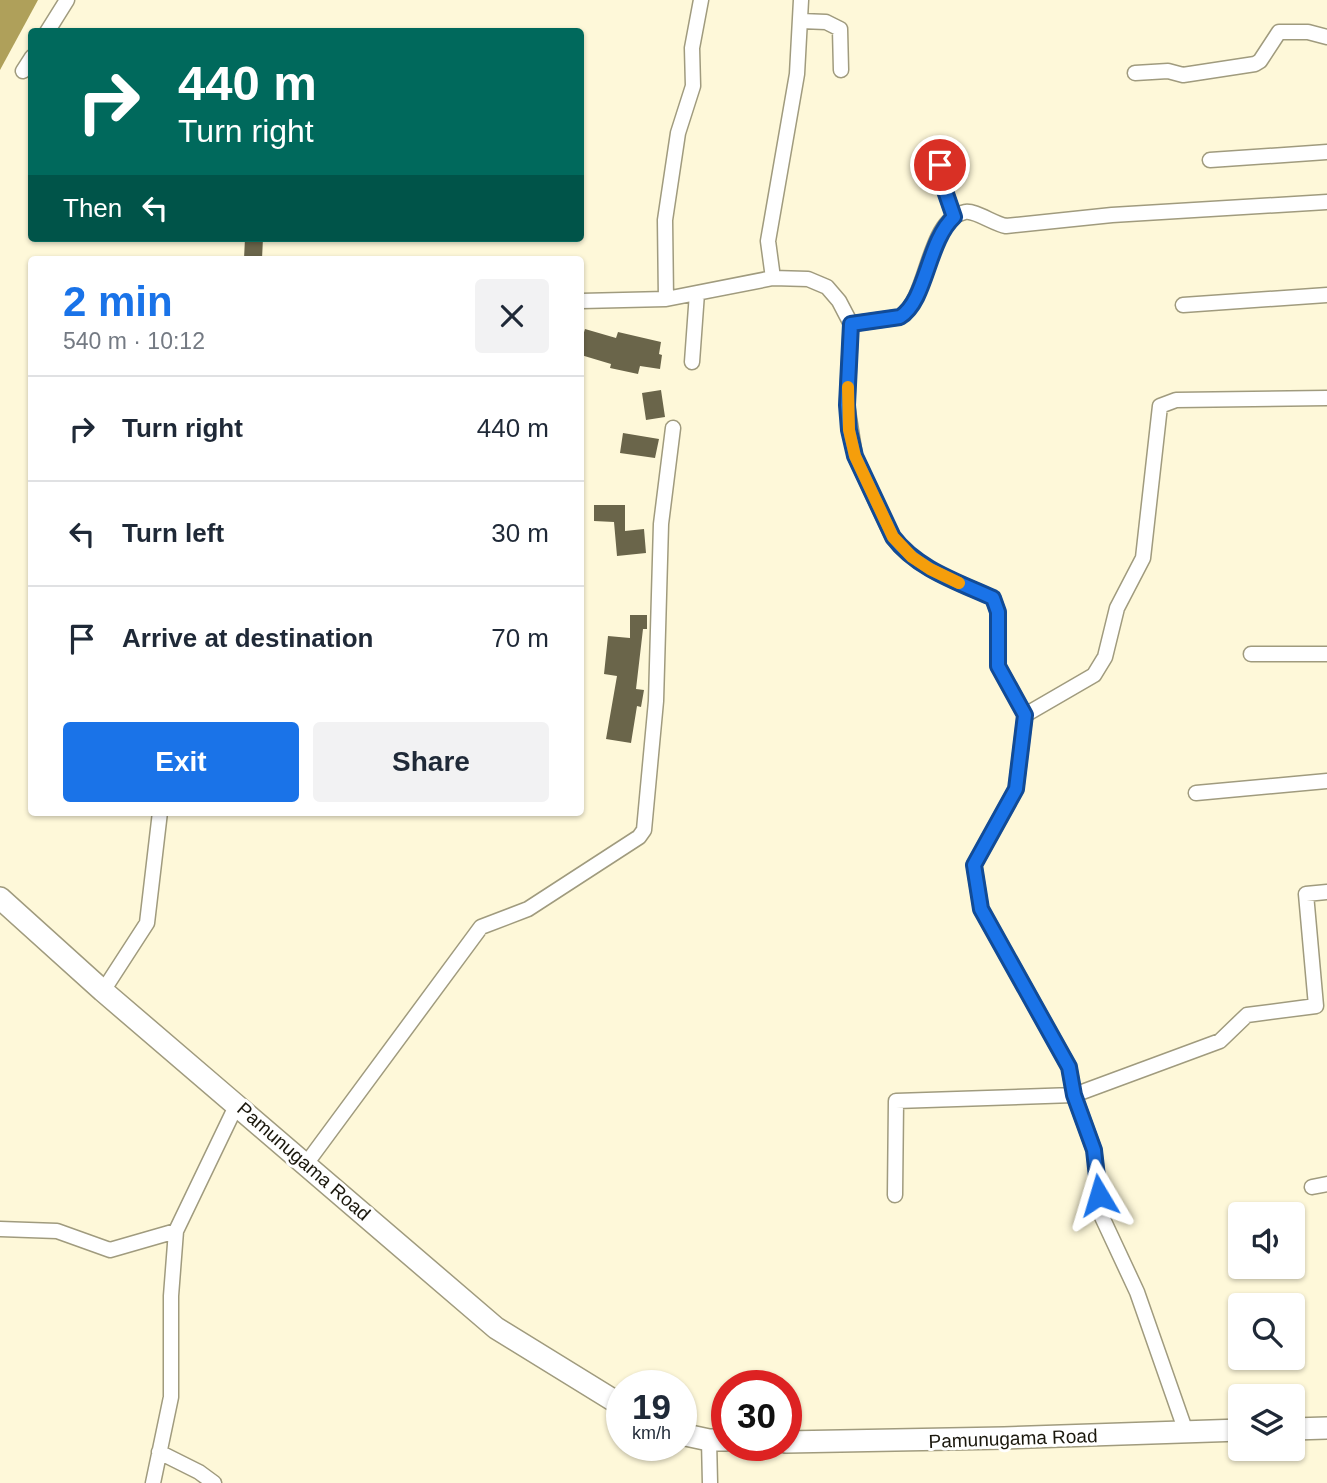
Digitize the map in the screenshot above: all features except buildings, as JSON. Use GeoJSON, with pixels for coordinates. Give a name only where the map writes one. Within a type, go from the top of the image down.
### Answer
{"type":"FeatureCollection","features":[{"type":"Feature","properties":{"kind":"main road","name":"Pamunugama Road"},"geometry":{"type":"LineString","coordinates":[[0,898],[103,991],[496,1328],[606,1396]]}},
{"type":"Feature","properties":{"kind":"main road"},"geometry":{"type":"LineString","coordinates":[[1305,1429],[1327,1428]]}},
{"type":"Feature","properties":{"kind":"main road","name":"Pamunugama Road"},"geometry":{"type":"LineString","coordinates":[[802,1442],[1228,1430]]}},
{"type":"Feature","properties":{"kind":"street"},"geometry":{"type":"LineString","coordinates":[[50,28],[67,0]]}},
{"type":"Feature","properties":{"kind":"street"},"geometry":{"type":"LineString","coordinates":[[666,299],[665,220],[678,133],[693,86],[692,48],[701,0]]}},
{"type":"Feature","properties":{"kind":"street"},"geometry":{"type":"LineString","coordinates":[[773,278],[768,241],[797,74],[802,0]]}},
{"type":"Feature","properties":{"kind":"street"},"geometry":{"type":"LineString","coordinates":[[801,21],[827,22],[840,29],[841,70]]}},
{"type":"Feature","properties":{"kind":"street"},"geometry":{"type":"LineString","coordinates":[[1135,73],[1168,71],[1184,75],[1255,64],[1261,61],[1279,32],[1308,32],[1327,37]]}},
{"type":"Feature","properties":{"kind":"street"},"geometry":{"type":"LineString","coordinates":[[23,71],[28,63]]}},
{"type":"Feature","properties":{"kind":"street"},"geometry":{"type":"LineString","coordinates":[[938,145],[943,185],[954,217]]}},
{"type":"Feature","properties":{"kind":"street"},"geometry":{"type":"LineString","coordinates":[[1210,160],[1327,152]]}},
{"type":"Feature","properties":{"kind":"street"},"geometry":{"type":"LineString","coordinates":[[851,324],[900,317],[907,313],[939,236],[954,217],[966,212],[1006,226],[1112,215],[1327,202]]}},
{"type":"Feature","properties":{"kind":"street"},"geometry":{"type":"LineString","coordinates":[[584,301],[666,299],[773,278],[808,279],[827,288],[839,301],[851,324],[847,405],[855,456],[893,537],[901,548],[930,569],[993,598],[998,612],[998,666],[1025,715],[1016,789],[974,865],[981,909],[1069,1067],[1074,1095],[1094,1150],[1102,1217],[1137,1292],[1186,1432]]}},
{"type":"Feature","properties":{"kind":"street"},"geometry":{"type":"LineString","coordinates":[[692,362],[696,293]]}},
{"type":"Feature","properties":{"kind":"street"},"geometry":{"type":"LineString","coordinates":[[1183,305],[1327,295]]}},
{"type":"Feature","properties":{"kind":"street"},"geometry":{"type":"LineString","coordinates":[[1025,715],[1094,675],[1105,657],[1117,608],[1143,558],[1160,406],[1176,400],[1327,398]]}},
{"type":"Feature","properties":{"kind":"street"},"geometry":{"type":"LineString","coordinates":[[306,1164],[481,927],[528,909],[639,837],[644,830],[656,701],[661,524],[673,428]]}},
{"type":"Feature","properties":{"kind":"street"},"geometry":{"type":"LineString","coordinates":[[1251,654],[1327,654]]}},
{"type":"Feature","properties":{"kind":"street"},"geometry":{"type":"LineString","coordinates":[[1196,793],[1327,781]]}},
{"type":"Feature","properties":{"kind":"street"},"geometry":{"type":"LineString","coordinates":[[103,991],[147,923],[160,816]]}},
{"type":"Feature","properties":{"kind":"street"},"geometry":{"type":"LineString","coordinates":[[895,1195],[896,1101],[1074,1095],[1220,1041],[1247,1015],[1317,1006],[1307,894],[1327,892]]}},
{"type":"Feature","properties":{"kind":"street"},"geometry":{"type":"LineString","coordinates":[[153,1483],[171,1397],[171,1296],[177,1231],[237,1104]]}},
{"type":"Feature","properties":{"kind":"street"},"geometry":{"type":"LineString","coordinates":[[1311,1187],[1327,1184]]}},
{"type":"Feature","properties":{"kind":"street"},"geometry":{"type":"LineString","coordinates":[[0,1230],[57,1231],[110,1251],[177,1231]]}},
{"type":"Feature","properties":{"kind":"street"},"geometry":{"type":"LineString","coordinates":[[159,1452],[199,1472],[214,1483]]}},
{"type":"Feature","properties":{"kind":"street"},"geometry":{"type":"LineString","coordinates":[[710,1483],[714,1461]]}},
{"type":"Feature","properties":{"kind":"shaded area"},"geometry":{"type":"Polygon","coordinates":[[[0,0],[38,0],[0,70],[0,0]]]}},
{"type":"Feature","properties":{"kind":"slow traffic"},"geometry":{"type":"LineString","coordinates":[[848,387],[849,430],[855,456],[893,537],[912,557],[959,583]]}},
{"type":"Feature","properties":{"kind":"route"},"geometry":{"type":"LineString","coordinates":[[940,165],[948,205],[954,217],[939,236],[907,313],[900,317],[851,324],[847,405],[849,430],[855,456],[893,537],[901,548],[930,569],[993,598],[998,612],[998,666],[1025,715],[1016,789],[974,865],[981,909],[1069,1067],[1074,1095],[1094,1150],[1099,1195]]}}]}
